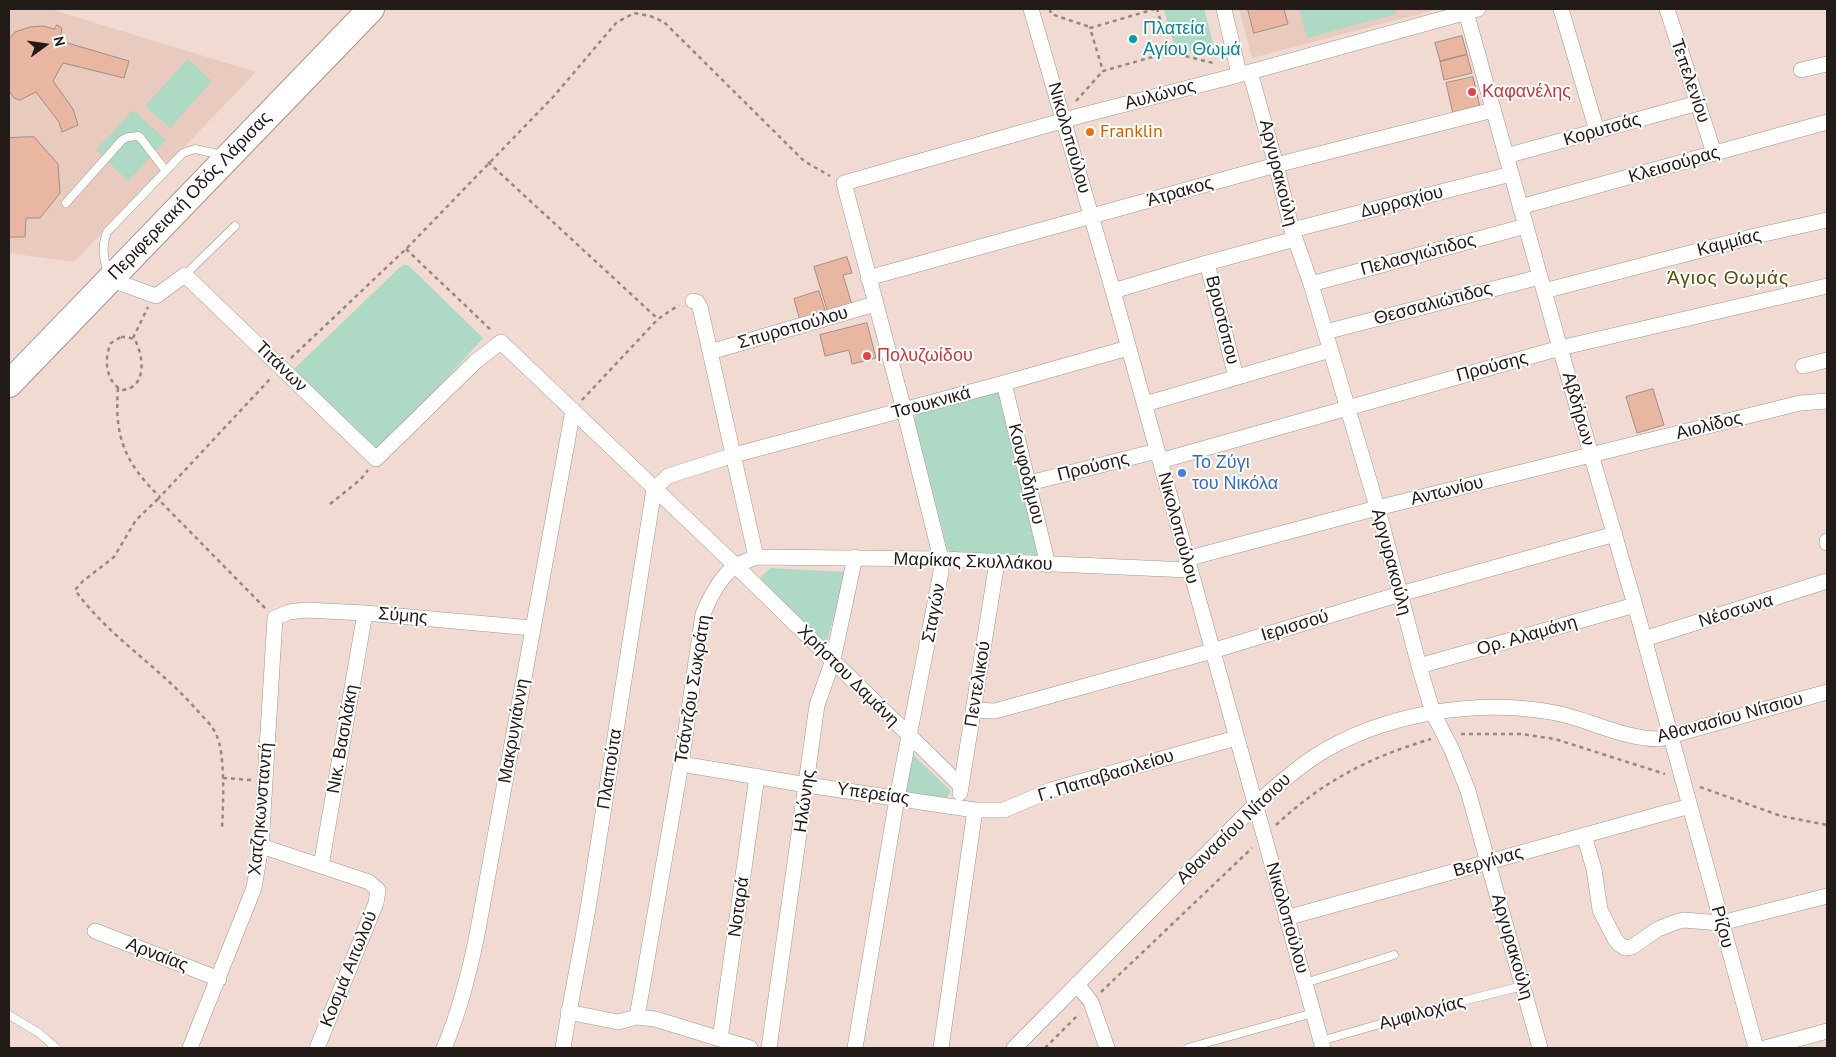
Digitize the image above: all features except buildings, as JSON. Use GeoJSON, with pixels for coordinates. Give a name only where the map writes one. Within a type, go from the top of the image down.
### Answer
{"type":"FeatureCollection","features":[{"type":"Feature","properties":{"kind":"highway","name":"Περιφερειακή Οδός Λάρισας"},"geometry":{"type":"LineString","coordinates":[[9,384],[370,9]]}},
{"type":"Feature","properties":{"kind":"street","name":"Νικολοπούλου"},"geometry":{"type":"LineString","coordinates":[[1031,9],[1071,118],[1092,217],[1322,1045]]}},
{"type":"Feature","properties":{"kind":"street","name":"Αργυρακούλη"},"geometry":{"type":"LineString","coordinates":[[1224,9],[1276,165],[1294,235],[1311,284],[1348,407],[1433,714],[1459,766],[1468,791],[1540,1048]]}},
{"type":"Feature","properties":{"kind":"street"},"geometry":{"type":"LineString","coordinates":[[1561,9],[1597,131]]}},
{"type":"Feature","properties":{"kind":"street","name":"Τεπελενίου"},"geometry":{"type":"LineString","coordinates":[[1667,9],[1714,154]]}},
{"type":"Feature","properties":{"kind":"street","name":"Αυλώνος"},"geometry":{"type":"LineString","coordinates":[[844,183],[1071,118],[1245,73],[1472,10]]}},
{"type":"Feature","properties":{"kind":"street","name":"Αβδήρων"},"geometry":{"type":"LineString","coordinates":[[1472,10],[1493,110],[1615,534],[1690,806]]}},
{"type":"Feature","properties":{"kind":"street"},"geometry":{"type":"LineString","coordinates":[[1801,70],[1827,64]]}},
{"type":"Feature","properties":{"kind":"street","name":"Κορυτσάς"},"geometry":{"type":"LineString","coordinates":[[1506,156],[1698,103]]}},
{"type":"Feature","properties":{"kind":"street","name":"Άτρακος"},"geometry":{"type":"LineString","coordinates":[[868,278],[1276,165],[1493,110]]}},
{"type":"Feature","properties":{"kind":"street","name":"Κλεισούρας"},"geometry":{"type":"LineString","coordinates":[[1520,207],[1827,122]]}},
{"type":"Feature","properties":{"kind":"street","name":"Δυρραχίου"},"geometry":{"type":"LineString","coordinates":[[1113,292],[1294,235],[1511,174]]}},
{"type":"Feature","properties":{"kind":"street","name":"Σταγών"},"geometry":{"type":"LineString","coordinates":[[844,183],[941,559],[940,581],[898,798],[855,1048]]}},
{"type":"Feature","properties":{"kind":"street","name":"Καμμίας"},"geometry":{"type":"LineString","coordinates":[[1544,292],[1755,236],[1827,220]]}},
{"type":"Feature","properties":{"kind":"street","name":"Πελασγιώτιδος"},"geometry":{"type":"LineString","coordinates":[[1311,284],[1526,226]]}},
{"type":"Feature","properties":{"kind":"street","name":"Βρυοτόπου"},"geometry":{"type":"LineString","coordinates":[[1207,263],[1236,377]]}},
{"type":"Feature","properties":{"kind":"street"},"geometry":{"type":"LineString","coordinates":[[109,279],[156,296],[185,275]]}},
{"type":"Feature","properties":{"kind":"street","name":"Τιτάνων"},"geometry":{"type":"LineString","coordinates":[[185,275],[376,459]]}},
{"type":"Feature","properties":{"kind":"street","name":"Θεσσαλιώτιδος"},"geometry":{"type":"LineString","coordinates":[[1325,332],[1540,277]]}},
{"type":"Feature","properties":{"kind":"street","name":"Προύσης"},"geometry":{"type":"LineString","coordinates":[[1029,483],[1158,456],[1348,407],[1560,348],[1827,286]]}},
{"type":"Feature","properties":{"kind":"street"},"geometry":{"type":"LineString","coordinates":[[693,301],[697,302],[700,307],[756,557]]}},
{"type":"Feature","properties":{"kind":"street","name":"Σπυροπούλου"},"geometry":{"type":"LineString","coordinates":[[710,352],[875,304]]}},
{"type":"Feature","properties":{"kind":"street"},"geometry":{"type":"LineString","coordinates":[[376,459],[475,362],[501,342]]}},
{"type":"Feature","properties":{"kind":"street","name":"Χρήστου Δαμάνη"},"geometry":{"type":"LineString","coordinates":[[501,342],[736,566],[961,786]]}},
{"type":"Feature","properties":{"kind":"street","name":"Τσουκνικά"},"geometry":{"type":"LineString","coordinates":[[654,489],[668,476],[734,455],[1128,348]]}},
{"type":"Feature","properties":{"kind":"street"},"geometry":{"type":"LineString","coordinates":[[1144,404],[1330,350]]}},
{"type":"Feature","properties":{"kind":"street"},"geometry":{"type":"LineString","coordinates":[[1803,366],[1827,360]]}},
{"type":"Feature","properties":{"kind":"street","name":"Κουφοδήμου"},"geometry":{"type":"LineString","coordinates":[[1004,383],[1048,565]]}},
{"type":"Feature","properties":{"kind":"street","name":"Αιολίδος"},"geometry":{"type":"LineString","coordinates":[[1592,456],[1800,403],[1827,401]]}},
{"type":"Feature","properties":{"kind":"street","name":"Μακρυγιάννη"},"geometry":{"type":"LineString","coordinates":[[444,1048],[457,1017],[469,975],[573,410]]}},
{"type":"Feature","properties":{"kind":"street","name":"Αντωνίου"},"geometry":{"type":"LineString","coordinates":[[1188,564],[1377,508],[1592,456]]}},
{"type":"Feature","properties":{"kind":"street","name":"Πλαπούτα"},"geometry":{"type":"LineString","coordinates":[[563,1048],[600,833],[654,489]]}},
{"type":"Feature","properties":{"kind":"street","name":"Ιερισσού"},"geometry":{"type":"LineString","coordinates":[[974,710],[995,711],[1212,651],[1400,594],[1615,534]]}},
{"type":"Feature","properties":{"kind":"street","name":"Μαρίκας Σκυλλάκου"},"geometry":{"type":"LineString","coordinates":[[756,557],[941,559],[1048,565],[1188,564]]}},
{"type":"Feature","properties":{"kind":"street","name":"Τσάντζου Σωκράτη"},"geometry":{"type":"LineString","coordinates":[[637,1017],[682,764],[703,614],[711,596],[722,580],[736,566],[756,557]]}},
{"type":"Feature","properties":{"kind":"street","name":"Ηλώνης"},"geometry":{"type":"LineString","coordinates":[[770,1048],[818,700],[833,660],[855,557]]}},
{"type":"Feature","properties":{"kind":"street","name":"Πεντελικού"},"geometry":{"type":"LineString","coordinates":[[958,807],[997,562]]}},
{"type":"Feature","properties":{"kind":"street","name":"Νέσσωνα"},"geometry":{"type":"LineString","coordinates":[[1644,639],[1827,581]]}},
{"type":"Feature","properties":{"kind":"street","name":"Ορ. Αλαμάνη"},"geometry":{"type":"LineString","coordinates":[[1419,666],[1635,605]]}},
{"type":"Feature","properties":{"kind":"street","name":"Σύμης"},"geometry":{"type":"LineString","coordinates":[[275,618],[289,612],[305,610],[365,613],[532,628]]}},
{"type":"Feature","properties":{"kind":"street","name":"Νικ. Βασιλάκη"},"geometry":{"type":"LineString","coordinates":[[321,866],[365,613]]}},
{"type":"Feature","properties":{"kind":"street","name":"Χατζηκωνσταντή"},"geometry":{"type":"LineString","coordinates":[[190,1048],[254,888],[261,846],[275,618]]}},
{"type":"Feature","properties":{"kind":"street","name":"Αθανασίου Νίτσιου"},"geometry":{"type":"LineString","coordinates":[[1014,1048],[1255,804],[1298,768],[1351,737],[1398,721],[1482,707],[1540,710],[1558,713],[1631,736],[1659,739],[1827,692]]}},
{"type":"Feature","properties":{"kind":"street","name":"Γ. Παπαβασιλείου"},"geometry":{"type":"LineString","coordinates":[[975,810],[1004,810],[1051,790],[1236,738]]}},
{"type":"Feature","properties":{"kind":"street","name":"Υπερείας"},"geometry":{"type":"LineString","coordinates":[[682,764],[975,810]]}},
{"type":"Feature","properties":{"kind":"street","name":"Νοταρά"},"geometry":{"type":"LineString","coordinates":[[720,1038],[757,776]]}},
{"type":"Feature","properties":{"kind":"street","name":"Βεργίνας"},"geometry":{"type":"LineString","coordinates":[[1286,918],[1690,806]]}},
{"type":"Feature","properties":{"kind":"street","name":"Ρίζου"},"geometry":{"type":"LineString","coordinates":[[1690,806],[1756,1048]]}},
{"type":"Feature","properties":{"kind":"street"},"geometry":{"type":"LineString","coordinates":[[940,1048],[975,810]]}},
{"type":"Feature","properties":{"kind":"street"},"geometry":{"type":"LineString","coordinates":[[1584,835],[1594,869],[1600,910],[1622,947],[1632,947],[1658,929],[1684,920],[1721,924],[1827,896]]}},
{"type":"Feature","properties":{"kind":"street"},"geometry":{"type":"LineString","coordinates":[[261,846],[321,866]]}},
{"type":"Feature","properties":{"kind":"street","name":"Κοσμά Αιτωλού"},"geometry":{"type":"LineString","coordinates":[[317,1048],[376,903],[378,890],[369,882],[321,866]]}},
{"type":"Feature","properties":{"kind":"street","name":"Αρναίας"},"geometry":{"type":"LineString","coordinates":[[95,931],[219,979]]}},
{"type":"Feature","properties":{"kind":"street"},"geometry":{"type":"LineString","coordinates":[[1077,984],[1091,1002],[1107,1048]]}},
{"type":"Feature","properties":{"kind":"street"},"geometry":{"type":"LineString","coordinates":[[568,1012],[618,1022],[637,1017],[656,1019],[750,1048]]}},
{"type":"Feature","properties":{"kind":"street"},"geometry":{"type":"LineString","coordinates":[[1765,1048],[1827,1031]]}},
{"type":"Feature","properties":{"kind":"lane"},"geometry":{"type":"LineString","coordinates":[[66,203],[122,140],[128,137],[139,136],[166,171]]}},
{"type":"Feature","properties":{"kind":"lane"},"geometry":{"type":"LineString","coordinates":[[109,279],[103,255],[104,242],[108,232],[183,153],[195,150],[229,156]]}},
{"type":"Feature","properties":{"kind":"lane"},"geometry":{"type":"LineString","coordinates":[[185,275],[235,226]]}},
{"type":"Feature","properties":{"kind":"lane"},"geometry":{"type":"LineString","coordinates":[[1305,983],[1394,955]]}},
{"type":"Feature","properties":{"kind":"lane","name":"Αμφιλοχίας"},"geometry":{"type":"LineString","coordinates":[[1322,1045],[1442,1006],[1523,986]]}},
{"type":"Feature","properties":{"kind":"lane"},"geometry":{"type":"LineString","coordinates":[[1188,1048],[1313,1013]]}},
{"type":"Feature","properties":{"kind":"lane"},"geometry":{"type":"LineString","coordinates":[[9,1015],[39,1033],[56,1048]]}},
{"type":"Feature","properties":{"kind":"path"},"geometry":{"type":"LineString","coordinates":[[1050,9],[1051,14],[1090,28],[1156,9],[1170,52]]}},
{"type":"Feature","properties":{"kind":"path"},"geometry":{"type":"LineString","coordinates":[[222,830],[223,778],[220,749],[216,734],[173,685],[103,624],[75,590],[83,581],[114,557],[136,520],[159,498],[281,366],[406,249],[488,162],[554,96],[616,23],[634,13],[650,16],[664,22],[804,161],[844,183]]}},
{"type":"Feature","properties":{"kind":"path"},"geometry":{"type":"LineString","coordinates":[[1090,28],[1103,71]]}},
{"type":"Feature","properties":{"kind":"path"},"geometry":{"type":"LineString","coordinates":[[1071,118],[1074,102],[1103,71],[1170,52],[1213,63],[1217,80]]}},
{"type":"Feature","properties":{"kind":"path"},"geometry":{"type":"LineString","coordinates":[[488,162],[658,319]]}},
{"type":"Feature","properties":{"kind":"path"},"geometry":{"type":"LineString","coordinates":[[406,249],[491,329],[501,342]]}},
{"type":"Feature","properties":{"kind":"path"},"geometry":{"type":"LineString","coordinates":[[133,338],[139,323],[156,296]]}},
{"type":"Feature","properties":{"kind":"path"},"geometry":{"type":"LineString","coordinates":[[573,410],[658,319],[676,306],[693,301]]}},
{"type":"Feature","properties":{"kind":"path"},"geometry":{"type":"LineString","coordinates":[[133,338],[121,337],[115,340],[108,350],[107,367],[109,375],[118,388],[118,425],[126,453],[143,480],[159,498],[275,618]]}},
{"type":"Feature","properties":{"kind":"path"},"geometry":{"type":"LineString","coordinates":[[118,388],[127,390],[139,381],[142,367],[141,357],[133,338]]}},
{"type":"Feature","properties":{"kind":"path"},"geometry":{"type":"LineString","coordinates":[[330,504],[360,479],[376,459]]}},
{"type":"Feature","properties":{"kind":"path"},"geometry":{"type":"LineString","coordinates":[[1045,1048],[1290,811],[1362,763],[1402,748],[1444,736],[1521,734],[1555,739],[1682,780],[1781,816],[1827,825]]}},
{"type":"Feature","properties":{"kind":"path"},"geometry":{"type":"LineString","coordinates":[[223,778],[264,781]]}},
{"type":"Feature","properties":{"kind":"shaded area"},"geometry":{"type":"Polygon","coordinates":[[[9,9],[50,9],[256,72],[74,262],[9,253],[9,9]]]}},
{"type":"Feature","properties":{"kind":"shaded area"},"geometry":{"type":"Polygon","coordinates":[[[1239,9],[1438,9],[1252,58],[1239,9]]]}},
{"type":"Feature","properties":{"kind":"green space"},"geometry":{"type":"Polygon","coordinates":[[[1204,9],[1217,57],[1175,48],[1164,10],[1204,9]]]}},
{"type":"Feature","properties":{"kind":"green space"},"geometry":{"type":"Polygon","coordinates":[[[1299,9],[1395,9],[1396,14],[1307,38],[1299,9]]]}},
{"type":"Feature","properties":{"kind":"green space"},"geometry":{"type":"Polygon","coordinates":[[[188,59],[212,81],[170,128],[145,106],[188,59]]]}},
{"type":"Feature","properties":{"kind":"green space"},"geometry":{"type":"Polygon","coordinates":[[[133,110],[166,140],[128,181],[96,150],[133,110]]]}},
{"type":"Feature","properties":{"kind":"green space"},"geometry":{"type":"Polygon","coordinates":[[[404,265],[408,265],[483,338],[389,442],[373,449],[293,375],[295,368],[404,265]]]}},
{"type":"Feature","properties":{"kind":"green space"},"geometry":{"type":"Polygon","coordinates":[[[1000,390],[1040,549],[1037,555],[951,552],[947,548],[914,419],[918,412],[1000,390]]]}},
{"type":"Feature","properties":{"kind":"green space"},"geometry":{"type":"Polygon","coordinates":[[[770,568],[844,572],[845,576],[826,645],[758,580],[770,568]]]}},
{"type":"Feature","properties":{"kind":"green space"},"geometry":{"type":"Polygon","coordinates":[[[912,754],[951,791],[944,801],[904,793],[912,754]]]}},
{"type":"Feature","properties":{"kind":"place","name":"Πλατεία Αγίου Θωμά"},"geometry":{"type":"Point","coordinates":[1133,39]}},
{"type":"Feature","properties":{"kind":"place","name":"Καφανέλης"},"geometry":{"type":"Point","coordinates":[1472,92]}},
{"type":"Feature","properties":{"kind":"place","name":"Franklin"},"geometry":{"type":"Point","coordinates":[1090,132]}},
{"type":"Feature","properties":{"kind":"place","name":"Πολυζωίδου"},"geometry":{"type":"Point","coordinates":[867,356]}},
{"type":"Feature","properties":{"kind":"place","name":"Το Ζύγι του Νικόλα"},"geometry":{"type":"Point","coordinates":[1182,473]}},
{"type":"Feature","properties":{"kind":"district","name":"Άγιος Θωμάς"},"geometry":{"type":"Point","coordinates":[1728,279]}}]}
